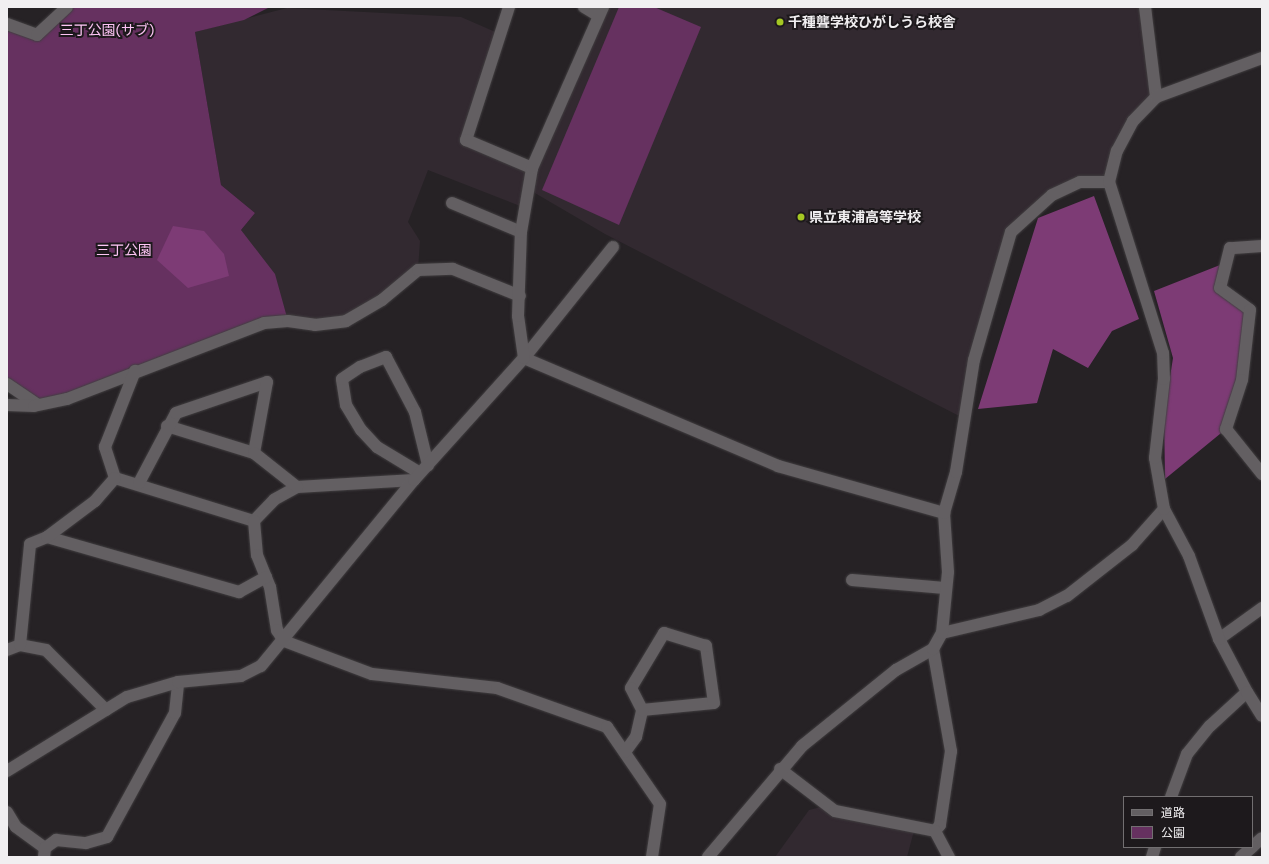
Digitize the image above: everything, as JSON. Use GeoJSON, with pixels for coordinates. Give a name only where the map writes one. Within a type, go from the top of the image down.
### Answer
{"type":"FeatureCollection","features":[{"type":"Feature","properties":{"kind":"street"},"geometry":{"type":"LineString","coordinates":[[7,24],[37,36],[67,7]]}},
{"type":"Feature","properties":{"kind":"street"},"geometry":{"type":"LineString","coordinates":[[509,7],[466,140],[532,168]]}},
{"type":"Feature","properties":{"kind":"street"},"geometry":{"type":"LineString","coordinates":[[524,358],[518,316],[520,296],[521,232],[532,168],[601,11],[584,7]]}},
{"type":"Feature","properties":{"kind":"street"},"geometry":{"type":"LineString","coordinates":[[1145,7],[1156,96]]}},
{"type":"Feature","properties":{"kind":"street"},"geometry":{"type":"LineString","coordinates":[[1262,58],[1156,96],[1133,121],[1117,151],[1109,182],[1163,353],[1164,379],[1155,458],[1164,510],[1189,556],[1219,638],[1247,692],[1262,716]]}},
{"type":"Feature","properties":{"kind":"street"},"geometry":{"type":"LineString","coordinates":[[708,857],[780,769],[802,746],[896,670],[933,649],[942,633],[945,588],[948,572],[944,513],[956,472],[974,360],[1011,232],[1052,195],[1080,182],[1109,182]]}},
{"type":"Feature","properties":{"kind":"street"},"geometry":{"type":"LineString","coordinates":[[452,203],[521,232]]}},
{"type":"Feature","properties":{"kind":"street"},"geometry":{"type":"LineString","coordinates":[[1262,246],[1230,248],[1220,288],[1250,310],[1242,380],[1226,429],[1262,474]]}},
{"type":"Feature","properties":{"kind":"street"},"geometry":{"type":"LineString","coordinates":[[7,771],[127,697],[178,682],[241,676],[260,666],[284,641],[420,473],[524,358],[613,247]]}},
{"type":"Feature","properties":{"kind":"street"},"geometry":{"type":"LineString","coordinates":[[7,405],[38,405],[67,400],[134,371],[264,323],[288,321],[315,325],[346,321],[382,300],[418,270],[453,269],[520,296]]}},
{"type":"Feature","properties":{"kind":"street"},"geometry":{"type":"LineString","coordinates":[[386,357],[415,412],[420,473],[377,448],[361,430],[346,405],[342,380],[360,367],[386,357]]}},
{"type":"Feature","properties":{"kind":"street"},"geometry":{"type":"LineString","coordinates":[[524,358],[778,466],[944,513]]}},
{"type":"Feature","properties":{"kind":"street"},"geometry":{"type":"LineString","coordinates":[[115,478],[105,447],[134,371]]}},
{"type":"Feature","properties":{"kind":"street"},"geometry":{"type":"LineString","coordinates":[[139,483],[167,426],[176,413],[267,382],[254,453]]}},
{"type":"Feature","properties":{"kind":"street"},"geometry":{"type":"LineString","coordinates":[[7,384],[38,405]]}},
{"type":"Feature","properties":{"kind":"street"},"geometry":{"type":"LineString","coordinates":[[167,426],[254,453],[297,487]]}},
{"type":"Feature","properties":{"kind":"street"},"geometry":{"type":"LineString","coordinates":[[420,473],[297,487],[274,500],[254,521],[257,556],[266,577],[277,630],[284,641],[372,674],[496,688],[607,727],[660,804],[652,857]]}},
{"type":"Feature","properties":{"kind":"street"},"geometry":{"type":"LineString","coordinates":[[115,478],[139,483],[254,521]]}},
{"type":"Feature","properties":{"kind":"street"},"geometry":{"type":"LineString","coordinates":[[20,645],[30,544],[47,537],[95,501],[115,478]]}},
{"type":"Feature","properties":{"kind":"street"},"geometry":{"type":"LineString","coordinates":[[942,633],[1033,612],[1067,596],[1132,545],[1164,510]]}},
{"type":"Feature","properties":{"kind":"street"},"geometry":{"type":"LineString","coordinates":[[47,537],[239,592],[266,577]]}},
{"type":"Feature","properties":{"kind":"street"},"geometry":{"type":"LineString","coordinates":[[852,580],[945,588]]}},
{"type":"Feature","properties":{"kind":"street"},"geometry":{"type":"LineString","coordinates":[[1219,638],[1262,608]]}},
{"type":"Feature","properties":{"kind":"street"},"geometry":{"type":"LineString","coordinates":[[625,752],[636,737],[642,710],[631,688],[664,633],[706,646],[714,702],[642,710]]}},
{"type":"Feature","properties":{"kind":"street"},"geometry":{"type":"LineString","coordinates":[[7,650],[20,645],[46,650],[106,710]]}},
{"type":"Feature","properties":{"kind":"street"},"geometry":{"type":"LineString","coordinates":[[933,649],[951,751],[940,825],[935,831]]}},
{"type":"Feature","properties":{"kind":"street"},"geometry":{"type":"LineString","coordinates":[[7,812],[16,827],[45,853],[56,840],[86,843],[107,836],[175,713],[178,682]]}},
{"type":"Feature","properties":{"kind":"street"},"geometry":{"type":"LineString","coordinates":[[1172,796],[1187,754],[1210,726],[1247,692]]}},
{"type":"Feature","properties":{"kind":"street"},"geometry":{"type":"LineString","coordinates":[[780,769],[835,811],[935,831]]}},
{"type":"Feature","properties":{"kind":"street"},"geometry":{"type":"LineString","coordinates":[[935,831],[949,857]]}},
{"type":"Feature","properties":{"kind":"street"},"geometry":{"type":"LineString","coordinates":[[1253,846],[1262,838]]}},
{"type":"Feature","properties":{"kind":"street"},"geometry":{"type":"LineString","coordinates":[[1241,857],[1251,848]]}},
{"type":"Feature","properties":{"kind":"shaded area","name":"県立東浦高等学校"},"geometry":{"type":"Polygon","coordinates":[[[604,7],[1145,7],[1156,97],[1133,121],[1109,182],[1080,182],[1011,232],[965,419],[605,234],[528,189],[525,208],[428,170],[408,222],[420,241],[418,270],[346,321],[288,321],[241,230],[255,213],[221,185],[195,32],[287,8],[461,17],[500,34],[466,140],[532,168],[604,7]]]}},
{"type":"Feature","properties":{"kind":"shaded area"},"geometry":{"type":"Polygon","coordinates":[[[1094,196],[1139,319],[1112,331],[1088,368],[1053,349],[1037,403],[978,409],[1038,218],[1094,196]]]}},
{"type":"Feature","properties":{"kind":"shaded area"},"geometry":{"type":"Polygon","coordinates":[[[173,226],[204,231],[224,254],[229,276],[188,288],[157,260],[173,226]]]}},
{"type":"Feature","properties":{"kind":"shaded area"},"geometry":{"type":"Polygon","coordinates":[[[1220,265],[1220,288],[1250,310],[1241,380],[1226,429],[1165,479],[1164,415],[1173,358],[1154,291],[1220,265]]]}},
{"type":"Feature","properties":{"kind":"shaded area"},"geometry":{"type":"Polygon","coordinates":[[[821,807],[915,827],[907,857],[775,857],[809,810],[821,807]]]}},
{"type":"Feature","properties":{"kind":"green space","name":"三丁公園"},"geometry":{"type":"Polygon","coordinates":[[[67,7],[270,7],[244,20],[195,32],[221,185],[255,213],[241,230],[275,274],[288,321],[38,405],[7,384],[7,24],[37,35],[67,7]]]}},
{"type":"Feature","properties":{"kind":"green space"},"geometry":{"type":"Polygon","coordinates":[[[619,7],[654,7],[701,27],[619,225],[542,190],[619,7]]]}},
{"type":"Feature","properties":{"kind":"place","name":"千種聾学校ひがしうら校舎"},"geometry":{"type":"Point","coordinates":[780,22]}},
{"type":"Feature","properties":{"kind":"place","name":"県立東浦高等学校"},"geometry":{"type":"Point","coordinates":[801,217]}},
{"type":"Feature","properties":{"kind":"park label","name":"三丁公園(サブ)"},"geometry":{"type":"Point","coordinates":[107,30]}}]}
